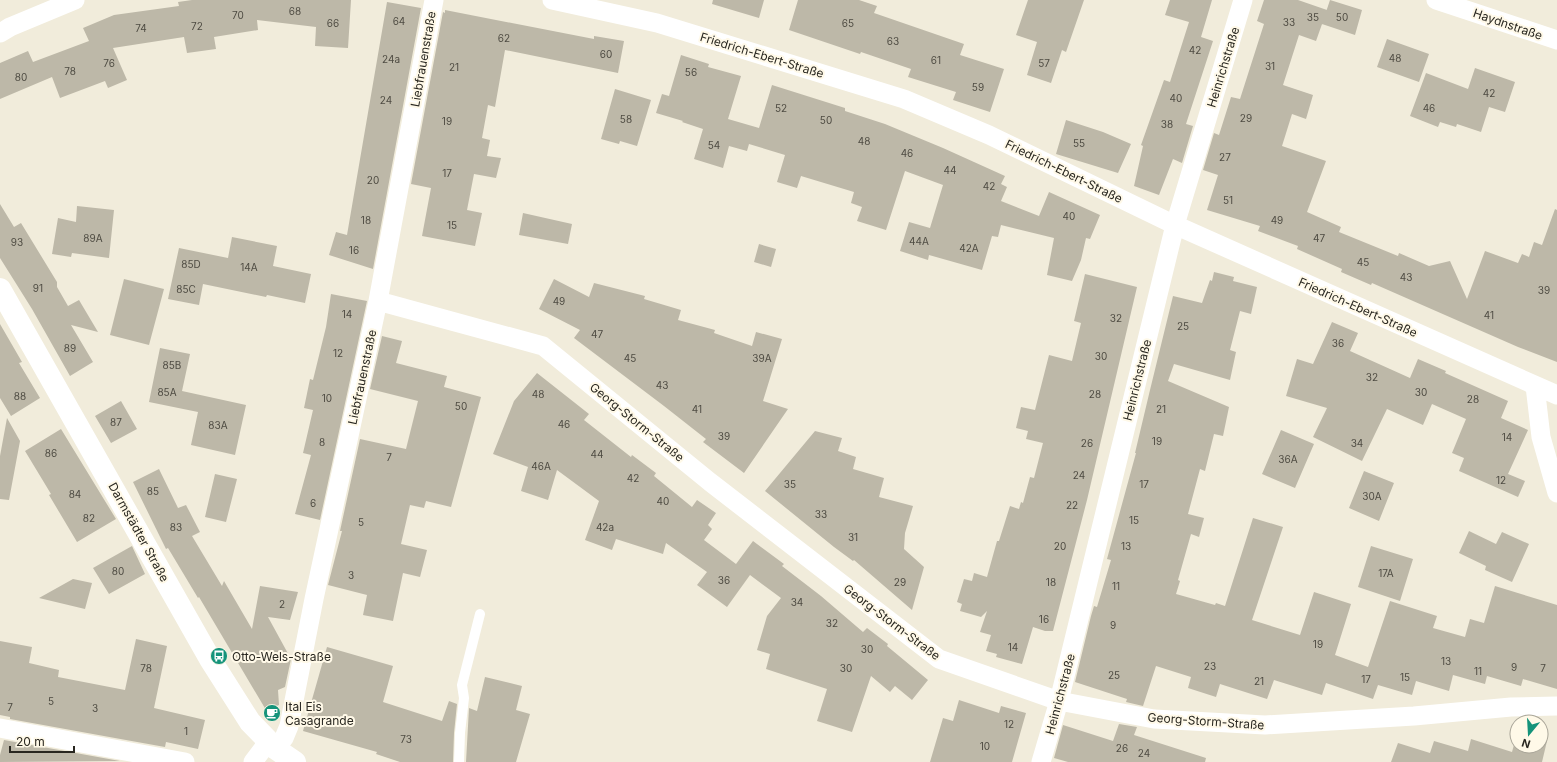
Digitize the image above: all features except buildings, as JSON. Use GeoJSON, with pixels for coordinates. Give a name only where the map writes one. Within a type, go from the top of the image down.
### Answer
{"type":"FeatureCollection","features":[{"type":"Feature","properties":{"kind":"street"},"geometry":{"type":"LineString","coordinates":[[0,33],[10,27],[75,0]]}},
{"type":"Feature","properties":{"kind":"street","name":"Liebfrauenstraße"},"geometry":{"type":"LineString","coordinates":[[272,746],[284,738],[288,726],[378,301],[434,0]]}},
{"type":"Feature","properties":{"kind":"street","name":"Friedrich-Ebert-Straße"},"geometry":{"type":"LineString","coordinates":[[552,0],[657,24],[904,99],[989,135],[1175,225],[1557,395]]}},
{"type":"Feature","properties":{"kind":"street","name":"Heinrichstraße"},"geometry":{"type":"LineString","coordinates":[[1041,762],[1059,701],[1175,225],[1243,0]]}},
{"type":"Feature","properties":{"kind":"street","name":"Haydnstraße"},"geometry":{"type":"LineString","coordinates":[[1436,0],[1460,4],[1557,40]]}},
{"type":"Feature","properties":{"kind":"street","name":"Darmstädter Straße"},"geometry":{"type":"LineString","coordinates":[[0,289],[210,659],[250,722],[272,746],[295,762]]}},
{"type":"Feature","properties":{"kind":"street","name":"Georg-Storm-Straße"},"geometry":{"type":"LineString","coordinates":[[378,301],[543,346],[704,477],[939,659],[1059,701],[1154,719],[1266,725],[1406,716],[1511,707],[1557,706]]}},
{"type":"Feature","properties":{"kind":"street"},"geometry":{"type":"LineString","coordinates":[[1535,386],[1541,437],[1557,493]]}},
{"type":"Feature","properties":{"kind":"street"},"geometry":{"type":"LineString","coordinates":[[0,728],[185,762]]}},
{"type":"Feature","properties":{"kind":"street"},"geometry":{"type":"LineString","coordinates":[[253,762],[272,746]]}},
{"type":"Feature","properties":{"kind":"lane"},"geometry":{"type":"LineString","coordinates":[[459,762],[460,733],[464,698],[462,685],[480,614]]}},
{"type":"Feature","properties":{"kind":"place","name":"Otto-Wels-Straße"},"geometry":{"type":"Point","coordinates":[219,656]}},
{"type":"Feature","properties":{"kind":"place","name":"Ital Eis Casagrande"},"geometry":{"type":"Point","coordinates":[272,713]}}]}
